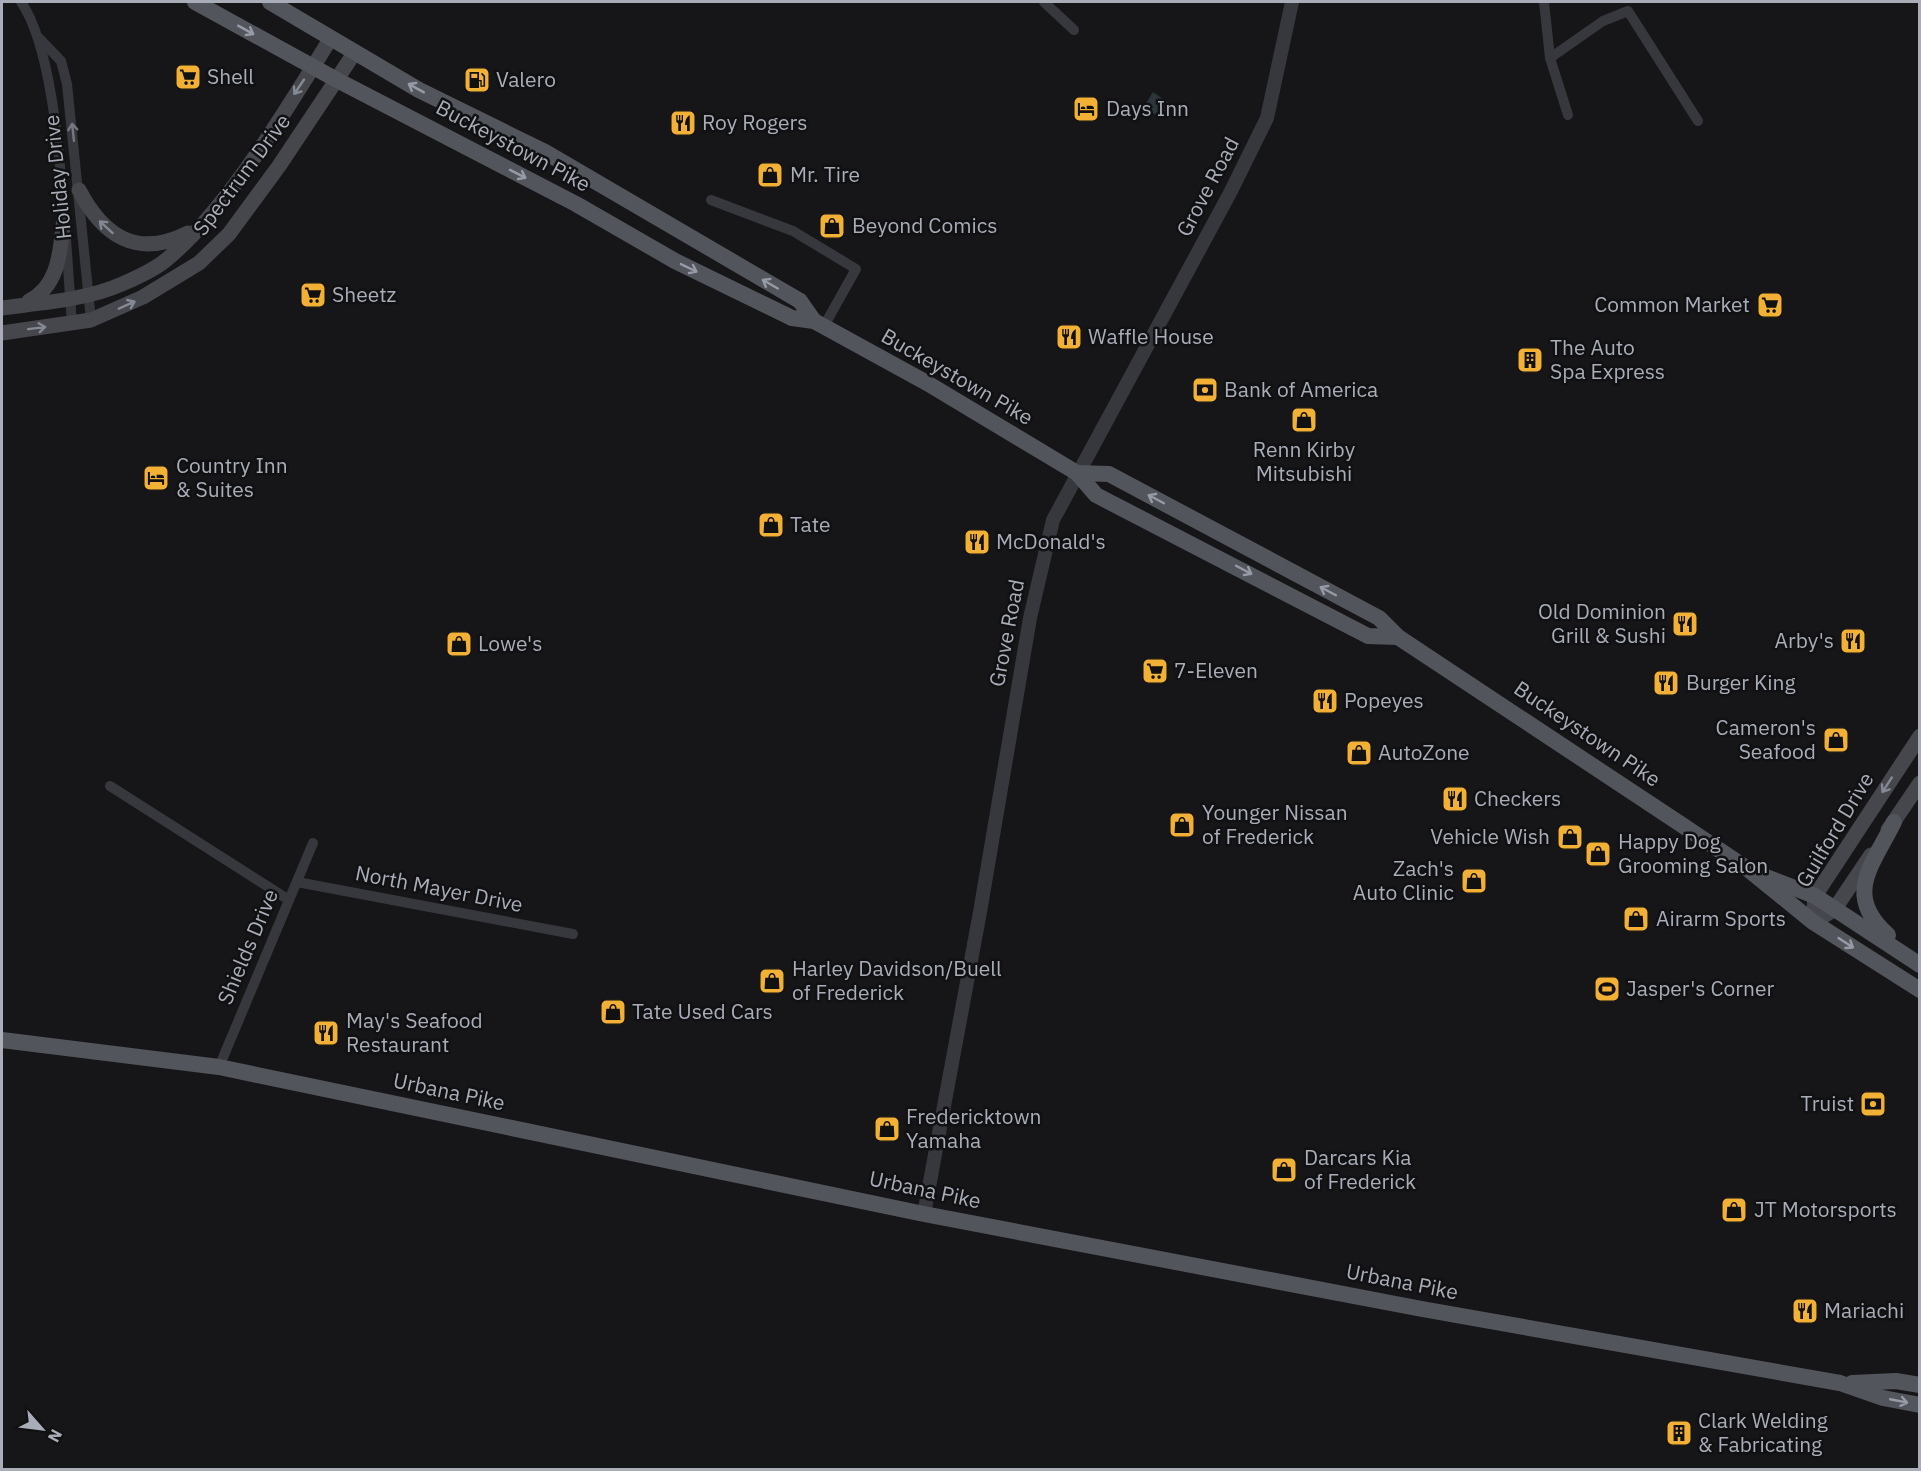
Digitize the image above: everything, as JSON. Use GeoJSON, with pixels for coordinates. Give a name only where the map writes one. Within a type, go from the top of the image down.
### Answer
{"type":"FeatureCollection","features":[{"type":"Feature","properties":{"kind":"main road","name":"Buckeystown Pike"},"geometry":{"type":"LineString","coordinates":[[195,2],[337,80],[576,204],[675,261],[792,318],[819,323],[927,383],[1077,473],[1096,495],[1368,636],[1398,637]]}},
{"type":"Feature","properties":{"kind":"main road","name":"Buckeystown Pike"},"geometry":{"type":"LineString","coordinates":[[270,2],[419,90],[554,157],[800,301],[819,323]]}},
{"type":"Feature","properties":{"kind":"main road","name":"Spectrum Drive"},"geometry":{"type":"LineString","coordinates":[[2,308],[71,298],[120,285],[165,262],[198,228],[250,162],[331,38]]}},
{"type":"Feature","properties":{"kind":"main road","name":"Spectrum Drive"},"geometry":{"type":"LineString","coordinates":[[2,333],[91,320],[143,297],[199,263],[222,241],[279,166],[355,52]]}},
{"type":"Feature","properties":{"kind":"main road"},"geometry":{"type":"LineString","coordinates":[[79,190],[90,212],[99,221],[114,235],[133,244],[175,240],[198,228]]}},
{"type":"Feature","properties":{"kind":"main road"},"geometry":{"type":"LineString","coordinates":[[21,306],[39,296],[49,286],[59,261],[64,218]]}},
{"type":"Feature","properties":{"kind":"main road","name":"Buckeystown Pike"},"geometry":{"type":"LineString","coordinates":[[1077,473],[1109,474],[1379,618],[1398,637],[1494,698],[1749,870],[1813,922],[1920,990]]}},
{"type":"Feature","properties":{"kind":"main road","name":"Guilford Drive"},"geometry":{"type":"LineString","coordinates":[[1813,922],[1815,896],[1920,736]]}},
{"type":"Feature","properties":{"kind":"main road","name":"Guilford Drive"},"geometry":{"type":"LineString","coordinates":[[1813,922],[1834,910],[1920,783]]}},
{"type":"Feature","properties":{"kind":"main road"},"geometry":{"type":"LineString","coordinates":[[1893,822],[1870,869],[1863,898],[1866,912],[1874,923],[1920,964]]}},
{"type":"Feature","properties":{"kind":"main road","name":"Buckeystown Pike"},"geometry":{"type":"LineString","coordinates":[[1749,870],[1815,896],[1920,964]]}},
{"type":"Feature","properties":{"kind":"main road","name":"Urbana Pike"},"geometry":{"type":"LineString","coordinates":[[2,1040],[219,1067],[924,1214],[1422,1309],[1840,1383],[1883,1398],[1920,1405]]}},
{"type":"Feature","properties":{"kind":"main road","name":"Urbana Pike"},"geometry":{"type":"LineString","coordinates":[[1840,1383],[1896,1381],[1920,1385]]}},
{"type":"Feature","properties":{"kind":"street","name":"Holiday Drive"},"geometry":{"type":"LineString","coordinates":[[21,2],[39,38],[60,61],[67,84],[91,320]]}},
{"type":"Feature","properties":{"kind":"street"},"geometry":{"type":"LineString","coordinates":[[1044,2],[1074,30]]}},
{"type":"Feature","properties":{"kind":"street","name":"Grove Road"},"geometry":{"type":"LineString","coordinates":[[924,1214],[980,912],[1032,607],[1053,520],[1230,193],[1268,118],[1292,2]]}},
{"type":"Feature","properties":{"kind":"street"},"geometry":{"type":"LineString","coordinates":[[1544,2],[1550,58],[1568,115]]}},
{"type":"Feature","properties":{"kind":"street"},"geometry":{"type":"LineString","coordinates":[[1550,58],[1603,21],[1628,11],[1698,121]]}},
{"type":"Feature","properties":{"kind":"street","name":"Holiday Drive"},"geometry":{"type":"LineString","coordinates":[[39,38],[56,138],[72,324]]}},
{"type":"Feature","properties":{"kind":"street"},"geometry":{"type":"LineString","coordinates":[[711,201],[794,231],[855,269],[819,323]]}},
{"type":"Feature","properties":{"kind":"street"},"geometry":{"type":"LineString","coordinates":[[110,786],[289,900]]}},
{"type":"Feature","properties":{"kind":"street","name":"Shields Drive"},"geometry":{"type":"LineString","coordinates":[[219,1067],[313,843]]}},
{"type":"Feature","properties":{"kind":"street","name":"North Mayer Drive"},"geometry":{"type":"LineString","coordinates":[[297,882],[573,934]]}},
{"type":"Feature","properties":{"kind":"shaded area"},"geometry":{"type":"Polygon","coordinates":[[[1153,92],[1176,108],[1170,119],[1142,110],[1153,92]]]}},
{"type":"Feature","properties":{"kind":"place","name":"Shell"},"geometry":{"type":"Point","coordinates":[188,77]}},
{"type":"Feature","properties":{"kind":"place","name":"Valero"},"geometry":{"type":"Point","coordinates":[477,80]}},
{"type":"Feature","properties":{"kind":"place","name":"Days Inn"},"geometry":{"type":"Point","coordinates":[1086,109]}},
{"type":"Feature","properties":{"kind":"place","name":"Roy Rogers"},"geometry":{"type":"Point","coordinates":[683,123]}},
{"type":"Feature","properties":{"kind":"place","name":"Mr. Tire"},"geometry":{"type":"Point","coordinates":[770,175]}},
{"type":"Feature","properties":{"kind":"place","name":"Beyond Comics"},"geometry":{"type":"Point","coordinates":[832,226]}},
{"type":"Feature","properties":{"kind":"place","name":"Sheetz"},"geometry":{"type":"Point","coordinates":[313,295]}},
{"type":"Feature","properties":{"kind":"place","name":"Common Market"},"geometry":{"type":"Point","coordinates":[1770,305]}},
{"type":"Feature","properties":{"kind":"place","name":"Waffle House"},"geometry":{"type":"Point","coordinates":[1069,337]}},
{"type":"Feature","properties":{"kind":"place","name":"The Auto Spa Express"},"geometry":{"type":"Point","coordinates":[1530,360]}},
{"type":"Feature","properties":{"kind":"place","name":"Bank of America"},"geometry":{"type":"Point","coordinates":[1205,390]}},
{"type":"Feature","properties":{"kind":"place","name":"Renn Kirby Mitsubishi"},"geometry":{"type":"Point","coordinates":[1304,420]}},
{"type":"Feature","properties":{"kind":"place","name":"Country Inn & Suites"},"geometry":{"type":"Point","coordinates":[156,478]}},
{"type":"Feature","properties":{"kind":"place","name":"Tate"},"geometry":{"type":"Point","coordinates":[771,525]}},
{"type":"Feature","properties":{"kind":"place","name":"McDonald's"},"geometry":{"type":"Point","coordinates":[977,542]}},
{"type":"Feature","properties":{"kind":"place","name":"Old Dominion Grill & Sushi"},"geometry":{"type":"Point","coordinates":[1685,624]}},
{"type":"Feature","properties":{"kind":"place","name":"Arby's"},"geometry":{"type":"Point","coordinates":[1853,641]}},
{"type":"Feature","properties":{"kind":"place","name":"Lowe's"},"geometry":{"type":"Point","coordinates":[459,644]}},
{"type":"Feature","properties":{"kind":"place","name":"7-Eleven"},"geometry":{"type":"Point","coordinates":[1155,671]}},
{"type":"Feature","properties":{"kind":"place","name":"Burger King"},"geometry":{"type":"Point","coordinates":[1666,683]}},
{"type":"Feature","properties":{"kind":"place","name":"Popeyes"},"geometry":{"type":"Point","coordinates":[1325,701]}},
{"type":"Feature","properties":{"kind":"place","name":"Cameron's Seafood"},"geometry":{"type":"Point","coordinates":[1836,740]}},
{"type":"Feature","properties":{"kind":"place","name":"AutoZone"},"geometry":{"type":"Point","coordinates":[1359,753]}},
{"type":"Feature","properties":{"kind":"place","name":"Checkers"},"geometry":{"type":"Point","coordinates":[1455,799]}},
{"type":"Feature","properties":{"kind":"place","name":"Younger Nissan of Frederick"},"geometry":{"type":"Point","coordinates":[1182,825]}},
{"type":"Feature","properties":{"kind":"place","name":"Vehicle Wish"},"geometry":{"type":"Point","coordinates":[1570,837]}},
{"type":"Feature","properties":{"kind":"place","name":"Happy Dog Grooming Salon"},"geometry":{"type":"Point","coordinates":[1598,854]}},
{"type":"Feature","properties":{"kind":"place","name":"Zach's Auto Clinic"},"geometry":{"type":"Point","coordinates":[1474,881]}},
{"type":"Feature","properties":{"kind":"place","name":"Airarm Sports"},"geometry":{"type":"Point","coordinates":[1636,919]}},
{"type":"Feature","properties":{"kind":"place","name":"Harley Davidson/Buell of Frederick"},"geometry":{"type":"Point","coordinates":[772,981]}},
{"type":"Feature","properties":{"kind":"place","name":"Jasper's Corner"},"geometry":{"type":"Point","coordinates":[1607,989]}},
{"type":"Feature","properties":{"kind":"place","name":"Tate Used Cars"},"geometry":{"type":"Point","coordinates":[613,1012]}},
{"type":"Feature","properties":{"kind":"place","name":"May's Seafood Restaurant"},"geometry":{"type":"Point","coordinates":[326,1033]}},
{"type":"Feature","properties":{"kind":"place","name":"Truist"},"geometry":{"type":"Point","coordinates":[1873,1104]}},
{"type":"Feature","properties":{"kind":"place","name":"Fredericktown Yamaha"},"geometry":{"type":"Point","coordinates":[887,1129]}},
{"type":"Feature","properties":{"kind":"place","name":"Darcars Kia of Frederick"},"geometry":{"type":"Point","coordinates":[1284,1170]}},
{"type":"Feature","properties":{"kind":"place","name":"JT Motorsports"},"geometry":{"type":"Point","coordinates":[1734,1210]}},
{"type":"Feature","properties":{"kind":"place","name":"Mariachi"},"geometry":{"type":"Point","coordinates":[1805,1311]}},
{"type":"Feature","properties":{"kind":"place","name":"Clark Welding & Fabricating"},"geometry":{"type":"Point","coordinates":[1679,1433]}}]}
